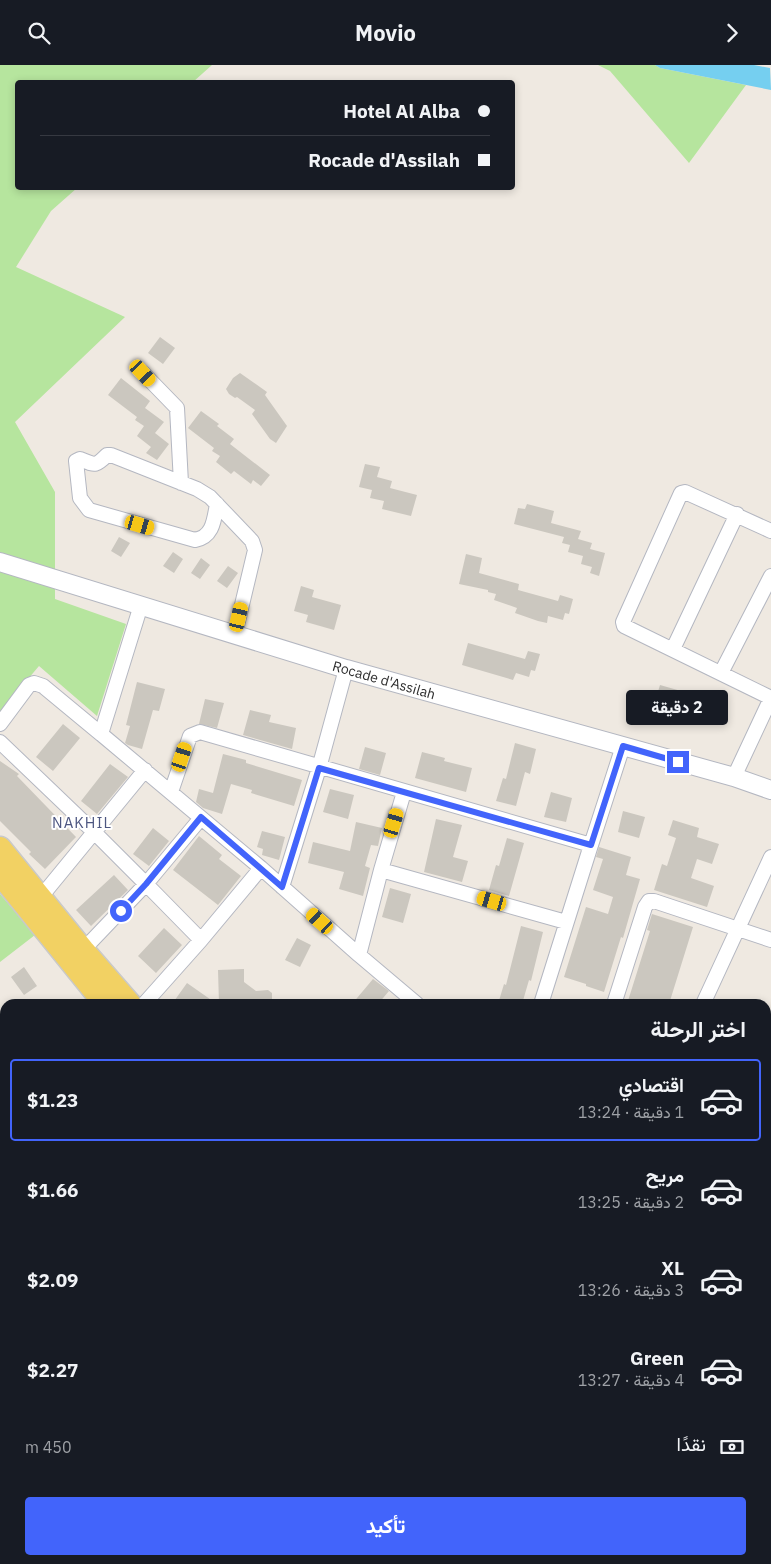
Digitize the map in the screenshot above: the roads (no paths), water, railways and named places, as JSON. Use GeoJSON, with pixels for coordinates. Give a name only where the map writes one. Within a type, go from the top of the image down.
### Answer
{"type":"FeatureCollection","features":[{"type":"Feature","properties":{"kind":"main road"},"geometry":{"type":"LineString","coordinates":[[0,848],[126,999]]}},
{"type":"Feature","properties":{"kind":"main road"},"geometry":{"type":"LineString","coordinates":[[0,874],[101,999]]}},
{"type":"Feature","properties":{"kind":"street"},"geometry":{"type":"LineString","coordinates":[[143,373],[177,408],[181,483]]}},
{"type":"Feature","properties":{"kind":"street"},"geometry":{"type":"LineString","coordinates":[[217,504],[214,525],[207,535],[195,540],[89,510],[80,498],[76,461],[80,459],[95,465],[107,455],[111,455],[204,492],[217,504],[254,543],[255,550],[235,635]]}},
{"type":"Feature","properties":{"kind":"street"},"geometry":{"type":"LineString","coordinates":[[734,777],[771,698],[624,626],[623,622],[679,494],[685,492],[771,531]]}},
{"type":"Feature","properties":{"kind":"street"},"geometry":{"type":"LineString","coordinates":[[673,649],[737,514]]}},
{"type":"Feature","properties":{"kind":"street","name":"Rocade d'Assilah"},"geometry":{"type":"LineString","coordinates":[[0,562],[346,669],[734,777],[771,790]]}},
{"type":"Feature","properties":{"kind":"street"},"geometry":{"type":"LineString","coordinates":[[721,673],[771,576]]}},
{"type":"Feature","properties":{"kind":"street"},"geometry":{"type":"LineString","coordinates":[[101,734],[141,605]]}},
{"type":"Feature","properties":{"kind":"street"},"geometry":{"type":"LineString","coordinates":[[282,887],[319,768],[346,669]]}},
{"type":"Feature","properties":{"kind":"street"},"geometry":{"type":"LineString","coordinates":[[0,724],[29,685],[34,683],[42,687],[201,817],[411,999]]}},
{"type":"Feature","properties":{"kind":"street"},"geometry":{"type":"LineString","coordinates":[[171,792],[188,739],[192,734],[196,733],[591,845]]}},
{"type":"Feature","properties":{"kind":"street"},"geometry":{"type":"LineString","coordinates":[[0,742],[94,832],[201,940]]}},
{"type":"Feature","properties":{"kind":"street"},"geometry":{"type":"LineString","coordinates":[[543,999],[623,746]]}},
{"type":"Feature","properties":{"kind":"street"},"geometry":{"type":"LineString","coordinates":[[40,898],[145,771]]}},
{"type":"Feature","properties":{"kind":"street"},"geometry":{"type":"LineString","coordinates":[[359,955],[381,870],[404,793]]}},
{"type":"Feature","properties":{"kind":"street"},"geometry":{"type":"LineString","coordinates":[[83,950],[146,884],[201,817]]}},
{"type":"Feature","properties":{"kind":"street"},"geometry":{"type":"LineString","coordinates":[[705,999],[771,857]]}},
{"type":"Feature","properties":{"kind":"street"},"geometry":{"type":"LineString","coordinates":[[148,999],[261,868]]}},
{"type":"Feature","properties":{"kind":"street"},"geometry":{"type":"LineString","coordinates":[[381,870],[566,922]]}},
{"type":"Feature","properties":{"kind":"street"},"geometry":{"type":"LineString","coordinates":[[616,999],[645,907],[649,901],[654,901],[771,940]]}},
{"type":"Feature","properties":{"kind":"water"},"geometry":{"type":"Polygon","coordinates":[[[655,65],[754,65],[770,68],[771,90],[660,68],[655,65]]]}},
{"type":"Feature","properties":{"kind":"district","name":"NAKHIL"},"geometry":{"type":"Point","coordinates":[82,823]}}]}
